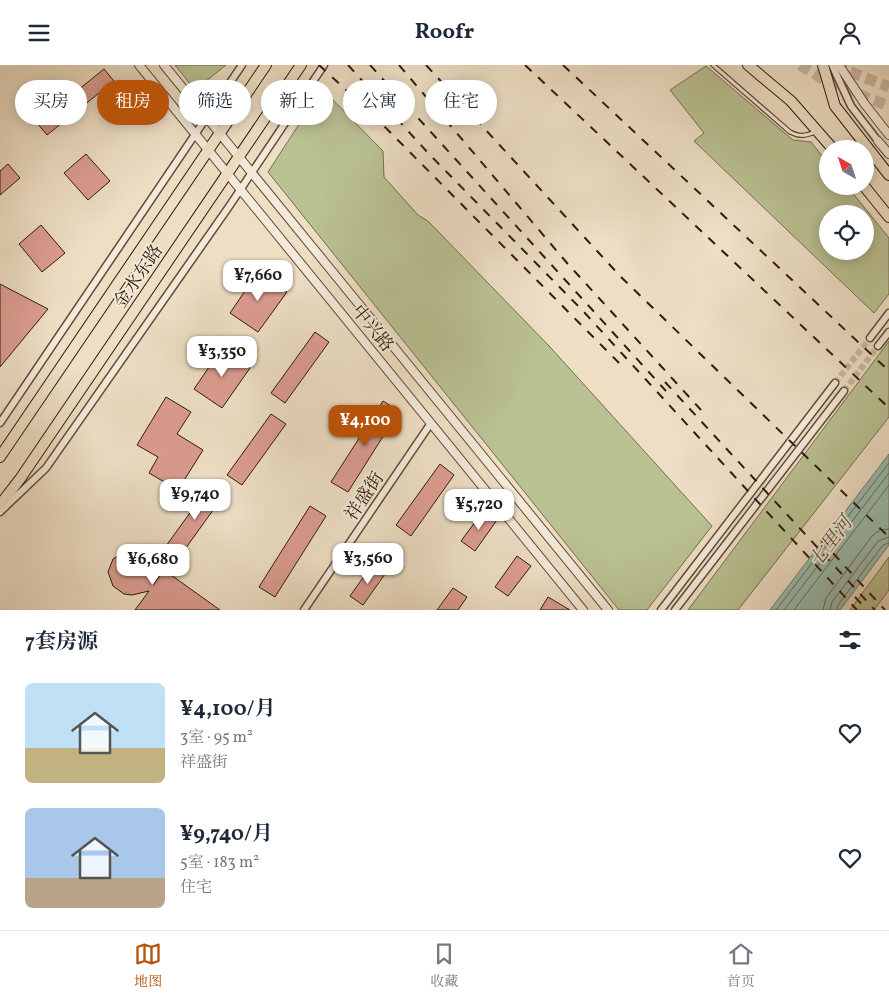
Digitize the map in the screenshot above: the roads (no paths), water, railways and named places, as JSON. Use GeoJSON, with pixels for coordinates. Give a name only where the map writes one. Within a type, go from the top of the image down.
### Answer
{"type":"FeatureCollection","features":[{"type":"Feature","properties":{"kind":"main road","name":"金水东路"},"geometry":{"type":"LineString","coordinates":[[0,457],[266,65]]}},
{"type":"Feature","properties":{"kind":"main road","name":"金水东路"},"geometry":{"type":"LineString","coordinates":[[0,505],[20,479],[302,65]]}},
{"type":"Feature","properties":{"kind":"main road"},"geometry":{"type":"LineString","coordinates":[[748,65],[792,101],[826,140]]}},
{"type":"Feature","properties":{"kind":"main road"},"geometry":{"type":"LineString","coordinates":[[823,65],[835,106],[889,175]]}},
{"type":"Feature","properties":{"kind":"main road"},"geometry":{"type":"LineString","coordinates":[[871,195],[889,217]]}},
{"type":"Feature","properties":{"kind":"street","name":"中兴路"},"geometry":{"type":"LineString","coordinates":[[139,65],[584,610]]}},
{"type":"Feature","properties":{"kind":"street","name":"中兴路"},"geometry":{"type":"LineString","coordinates":[[164,65],[179,83]]}},
{"type":"Feature","properties":{"kind":"street"},"geometry":{"type":"LineString","coordinates":[[232,80],[242,65]]}},
{"type":"Feature","properties":{"kind":"street"},"geometry":{"type":"LineString","coordinates":[[0,512],[46,468],[324,65]]}},
{"type":"Feature","properties":{"kind":"street"},"geometry":{"type":"LineString","coordinates":[[832,65],[852,106],[889,154]]}},
{"type":"Feature","properties":{"kind":"street"},"geometry":{"type":"LineString","coordinates":[[840,65],[864,103],[889,135]]}},
{"type":"Feature","properties":{"kind":"street"},"geometry":{"type":"LineString","coordinates":[[0,423],[202,125]]}},
{"type":"Feature","properties":{"kind":"street","name":"中兴路"},"geometry":{"type":"LineString","coordinates":[[214,125],[608,610]]}},
{"type":"Feature","properties":{"kind":"street"},"geometry":{"type":"LineString","coordinates":[[870,338],[889,313]]}},
{"type":"Feature","properties":{"kind":"street"},"geometry":{"type":"LineString","coordinates":[[878,346],[889,332]]}},
{"type":"Feature","properties":{"kind":"street"},"geometry":{"type":"LineString","coordinates":[[661,610],[835,383]]}},
{"type":"Feature","properties":{"kind":"street"},"geometry":{"type":"LineString","coordinates":[[676,610],[844,391]]}},
{"type":"Feature","properties":{"kind":"street","name":"祥盛街"},"geometry":{"type":"LineString","coordinates":[[304,610],[431,423]]}},
{"type":"Feature","properties":{"kind":"lane"},"geometry":{"type":"LineString","coordinates":[[713,65],[790,132],[797,136],[805,136],[818,131]]}},
{"type":"Feature","properties":{"kind":"water","name":"七里河"},"geometry":{"type":"Polygon","coordinates":[[[889,454],[889,545],[840,610],[770,610],[889,454]]]}},
{"type":"Feature","properties":{"kind":"tunnel"},"geometry":{"type":"LineString","coordinates":[[800,65],[831,84],[889,106]]}},
{"type":"Feature","properties":{"kind":"tunnel"},"geometry":{"type":"LineString","coordinates":[[835,66],[889,87]]}},
{"type":"Feature","properties":{"kind":"tunnel"},"geometry":{"type":"LineString","coordinates":[[835,383],[870,338]]}},
{"type":"Feature","properties":{"kind":"tunnel"},"geometry":{"type":"LineString","coordinates":[[844,391],[878,346]]}},
{"type":"Feature","properties":{"kind":"railway"},"geometry":{"type":"LineString","coordinates":[[319,65],[371,113],[621,365]]}},
{"type":"Feature","properties":{"kind":"railway"},"geometry":{"type":"LineString","coordinates":[[348,65],[429,154],[583,311],[857,610]]}},
{"type":"Feature","properties":{"kind":"railway"},"geometry":{"type":"LineString","coordinates":[[370,65],[666,391]]}},
{"type":"Feature","properties":{"kind":"railway"},"geometry":{"type":"LineString","coordinates":[[399,65],[567,263],[701,410]]}},
{"type":"Feature","properties":{"kind":"railway"},"geometry":{"type":"LineString","coordinates":[[426,65],[621,277],[889,537]]}},
{"type":"Feature","properties":{"kind":"railway"},"geometry":{"type":"LineString","coordinates":[[525,65],[889,408]]}},
{"type":"Feature","properties":{"kind":"railway"},"geometry":{"type":"LineString","coordinates":[[563,65],[889,371]]}},
{"type":"Feature","properties":{"kind":"railway"},"geometry":{"type":"LineString","coordinates":[[665,382],[875,610]]}},
{"type":"Feature","properties":{"kind":"railway"},"geometry":{"type":"LineString","coordinates":[[821,540],[885,610]]}},
{"type":"Feature","properties":{"kind":"railway"},"geometry":{"type":"LineString","coordinates":[[855,597],[867,610]]}}]}
